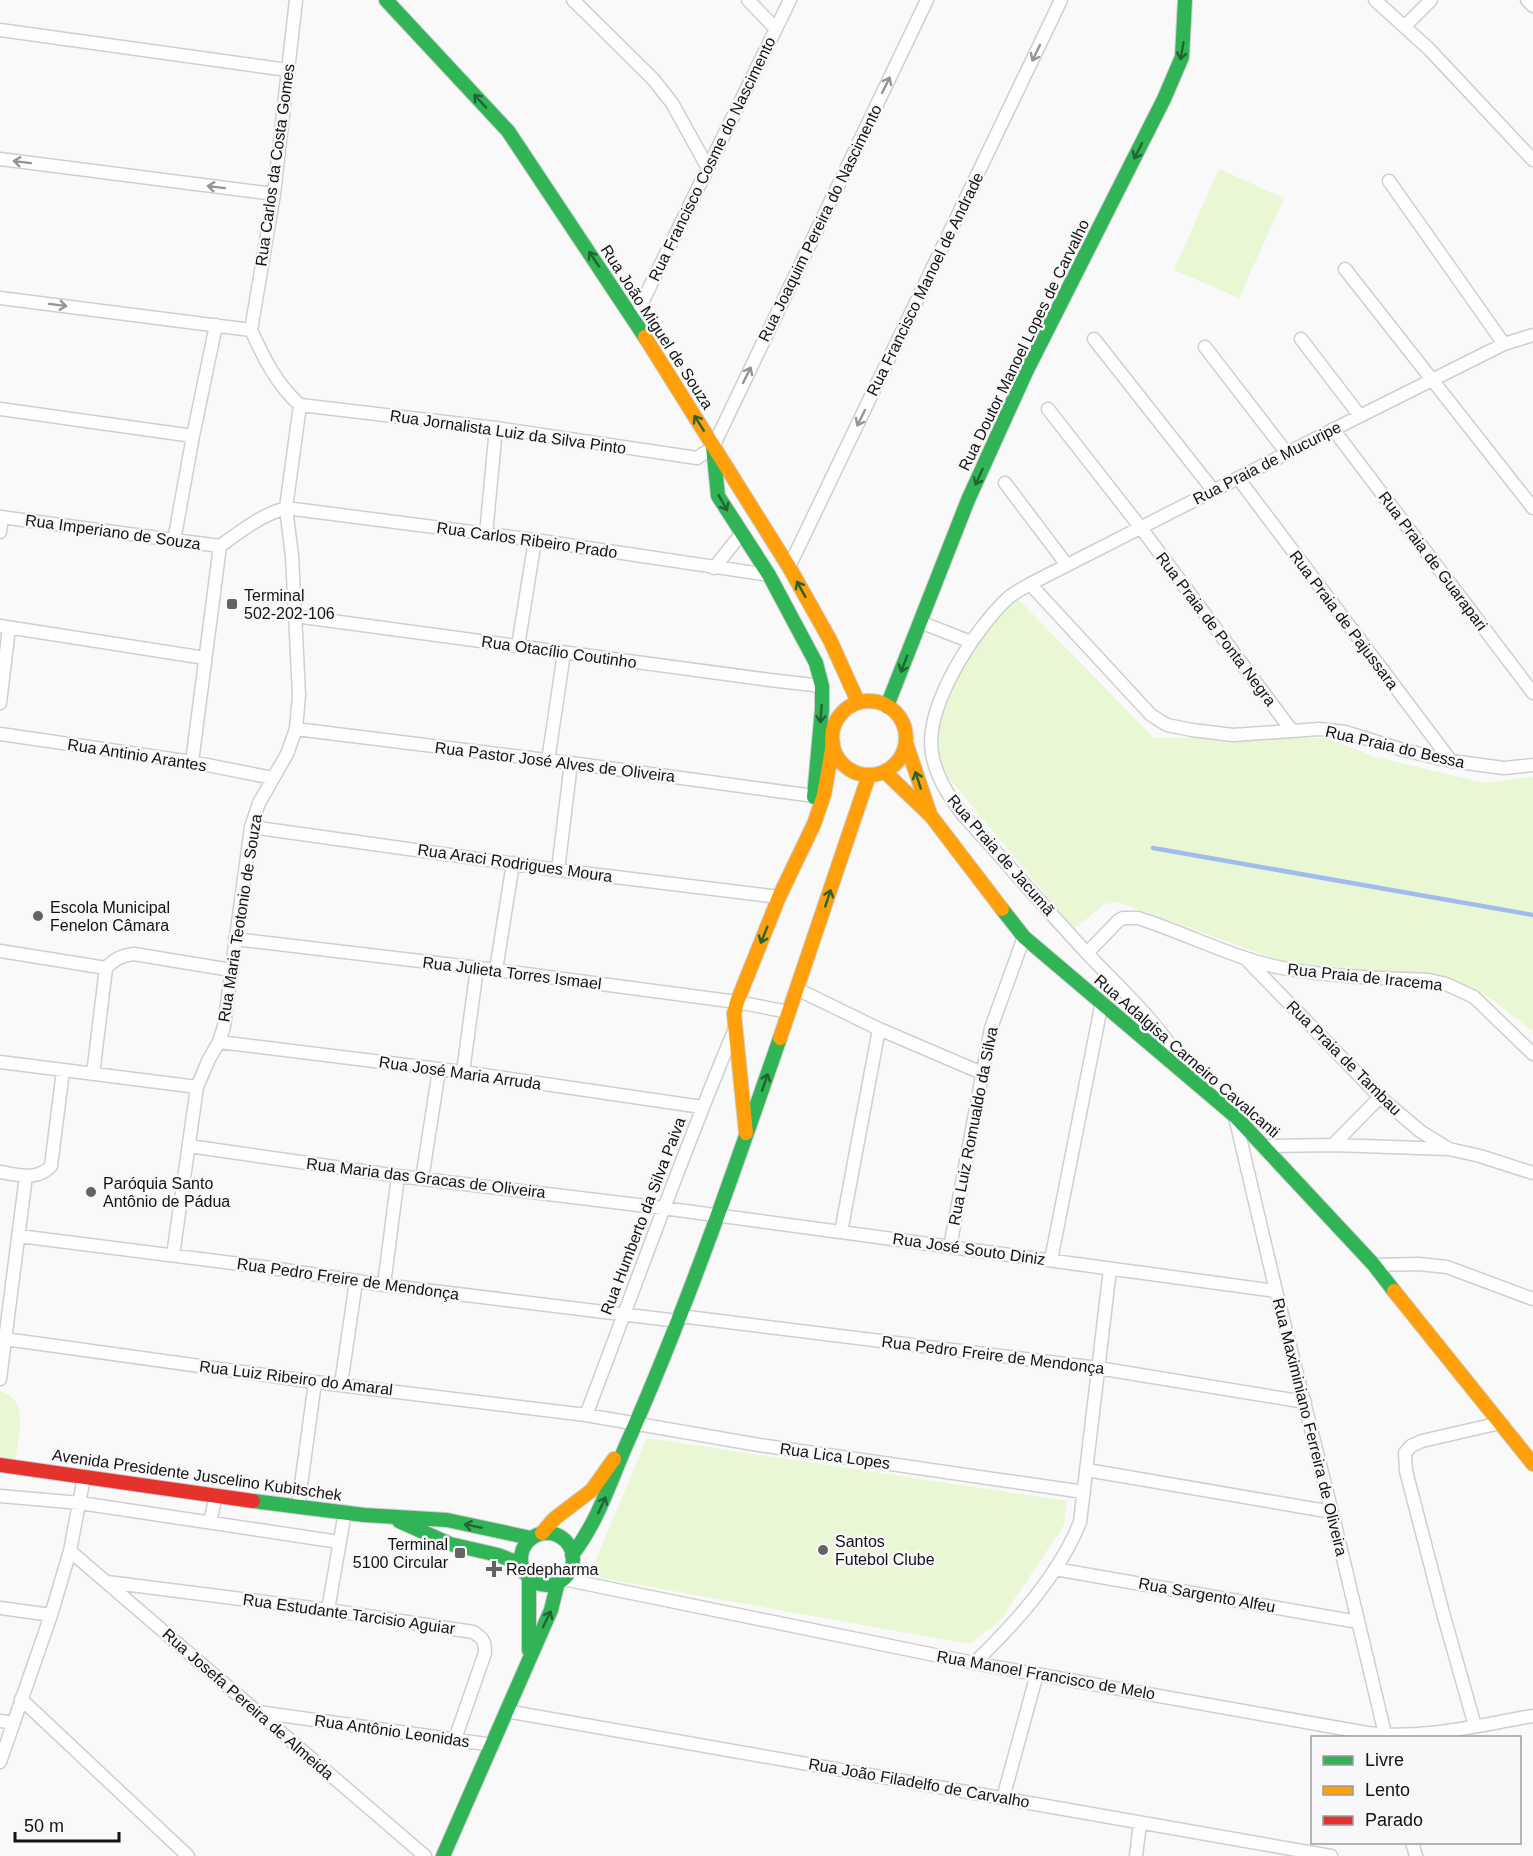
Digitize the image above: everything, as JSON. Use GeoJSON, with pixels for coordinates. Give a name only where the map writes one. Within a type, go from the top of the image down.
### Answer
{"type":"FeatureCollection","features":[{"type":"Feature","properties":{"kind":"main road","name":"Rua João Miguel de Souza"},"geometry":{"type":"LineString","coordinates":[[386,0],[508,131],[634,319],[789,567],[830,640],[858,702]]}},
{"type":"Feature","properties":{"kind":"main road","name":"Rua Doutor Manoel Lopes de Carvalho"},"geometry":{"type":"LineString","coordinates":[[887,706],[968,500],[1026,372],[1164,99],[1182,57],[1185,0]]}},
{"type":"Feature","properties":{"kind":"main road"},"geometry":{"type":"LineString","coordinates":[[713,447],[718,496],[769,575],[816,663],[822,686],[814,824]]}},
{"type":"Feature","properties":{"kind":"main road"},"geometry":{"type":"LineString","coordinates":[[871,701],[887,706],[902,719],[906,732],[903,755],[885,772],[868,775],[856,773],[845,766],[837,756],[833,744],[832,734],[841,714],[858,702],[871,701]]}},
{"type":"Feature","properties":{"kind":"main road","name":"Rua Adalgisa Carneiro Cavalcanti"},"geometry":{"type":"LineString","coordinates":[[906,743],[930,816]]}},
{"type":"Feature","properties":{"kind":"main road"},"geometry":{"type":"LineString","coordinates":[[747,1138],[734,1014],[779,897],[814,824],[826,788],[833,744]]}},
{"type":"Feature","properties":{"kind":"main road","name":"Rua Adalgisa Carneiro Cavalcanti"},"geometry":{"type":"LineString","coordinates":[[885,772],[930,816],[1024,937],[1236,1117],[1265,1146],[1374,1265],[1533,1464]]}},
{"type":"Feature","properties":{"kind":"main road"},"geometry":{"type":"LineString","coordinates":[[572,1555],[583,1542],[603,1505],[719,1216],[868,775]]}},
{"type":"Feature","properties":{"kind":"main road"},"geometry":{"type":"LineString","coordinates":[[560,1580],[548,1584],[538,1583],[529,1577],[521,1564],[524,1546],[592,1490],[627,1441]]}},
{"type":"Feature","properties":{"kind":"main road","name":"Avenida Presidente Juscelino Kubitschek"},"geometry":{"type":"LineString","coordinates":[[0,1465],[297,1507],[447,1520],[536,1536]]}},
{"type":"Feature","properties":{"kind":"main road"},"geometry":{"type":"LineString","coordinates":[[389,1516],[436,1539],[506,1557],[521,1564]]}},
{"type":"Feature","properties":{"kind":"main road"},"geometry":{"type":"LineString","coordinates":[[448,1855],[506,1711],[554,1603],[560,1580],[570,1569],[572,1555],[569,1545],[562,1538],[552,1533],[536,1536]]}},
{"type":"Feature","properties":{"kind":"main road"},"geometry":{"type":"LineString","coordinates":[[529,1577],[530,1655]]}},
{"type":"Feature","properties":{"kind":"street","name":"Rua Carlos da Costa Gomes"},"geometry":{"type":"LineString","coordinates":[[251,330],[274,194],[296,0]]}},
{"type":"Feature","properties":{"kind":"street"},"geometry":{"type":"LineString","coordinates":[[573,0],[653,79],[672,104],[708,168]]}},
{"type":"Feature","properties":{"kind":"street"},"geometry":{"type":"LineString","coordinates":[[748,0],[775,28]]}},
{"type":"Feature","properties":{"kind":"street","name":"Rua Francisco Cosme do Nascimento"},"geometry":{"type":"LineString","coordinates":[[634,319],[790,0]]}},
{"type":"Feature","properties":{"kind":"street","name":"Rua Joaquim Pereira do Nascimento"},"geometry":{"type":"LineString","coordinates":[[713,447],[927,0]]}},
{"type":"Feature","properties":{"kind":"street","name":"Rua Francisco Manoel de Andrade"},"geometry":{"type":"LineString","coordinates":[[789,567],[1061,0]]}},
{"type":"Feature","properties":{"kind":"street"},"geometry":{"type":"LineString","coordinates":[[1375,0],[1405,26],[1533,160]]}},
{"type":"Feature","properties":{"kind":"street"},"geometry":{"type":"LineString","coordinates":[[1405,26],[1431,0]]}},
{"type":"Feature","properties":{"kind":"street"},"geometry":{"type":"LineString","coordinates":[[1527,0],[1533,6]]}},
{"type":"Feature","properties":{"kind":"street"},"geometry":{"type":"LineString","coordinates":[[0,30],[287,70]]}},
{"type":"Feature","properties":{"kind":"street"},"geometry":{"type":"LineString","coordinates":[[0,159],[274,194]]}},
{"type":"Feature","properties":{"kind":"street"},"geometry":{"type":"LineString","coordinates":[[1389,181],[1504,344]]}},
{"type":"Feature","properties":{"kind":"street"},"geometry":{"type":"LineString","coordinates":[[1345,269],[1533,507]]}},
{"type":"Feature","properties":{"kind":"street"},"geometry":{"type":"LineString","coordinates":[[0,298],[251,330],[277,381],[286,393],[300,405]]}},
{"type":"Feature","properties":{"kind":"street"},"geometry":{"type":"LineString","coordinates":[[174,541],[216,325]]}},
{"type":"Feature","properties":{"kind":"street","name":"Rua Praia de Mucuripe"},"geometry":{"type":"LineString","coordinates":[[1030,584],[1286,452],[1504,344],[1533,335]]}},
{"type":"Feature","properties":{"kind":"street"},"geometry":{"type":"LineString","coordinates":[[1094,339],[1214,490]]}},
{"type":"Feature","properties":{"kind":"street"},"geometry":{"type":"LineString","coordinates":[[1301,339],[1360,416]]}},
{"type":"Feature","properties":{"kind":"street"},"geometry":{"type":"LineString","coordinates":[[1204,348],[1286,452]]}},
{"type":"Feature","properties":{"kind":"street","name":"Rua Jornalista Luiz da Silva Pinto"},"geometry":{"type":"LineString","coordinates":[[300,405],[496,428],[697,458],[713,447]]}},
{"type":"Feature","properties":{"kind":"street","name":"Rua Maria Teotonio de Souza"},"geometry":{"type":"LineString","coordinates":[[173,1255],[197,1087],[219,1042],[224,1026],[251,827],[259,803],[287,754],[296,729],[299,694],[292,556],[286,508],[300,405]]}},
{"type":"Feature","properties":{"kind":"street"},"geometry":{"type":"LineString","coordinates":[[0,409],[193,436]]}},
{"type":"Feature","properties":{"kind":"street","name":"Rua Praia de Ponta Negra"},"geometry":{"type":"LineString","coordinates":[[1048,409],[1141,528],[1292,731]]}},
{"type":"Feature","properties":{"kind":"street"},"geometry":{"type":"LineString","coordinates":[[486,534],[496,428]]}},
{"type":"Feature","properties":{"kind":"street","name":"Rua Praia de Guarapari"},"geometry":{"type":"LineString","coordinates":[[1333,429],[1533,693]]}},
{"type":"Feature","properties":{"kind":"street","name":"Rua Praia de Pajussara"},"geometry":{"type":"LineString","coordinates":[[1238,478],[1451,761]]}},
{"type":"Feature","properties":{"kind":"street"},"geometry":{"type":"LineString","coordinates":[[1005,483],[1067,566]]}},
{"type":"Feature","properties":{"kind":"street","name":"Rua Carlos Ribeiro Prado"},"geometry":{"type":"LineString","coordinates":[[286,508],[536,540],[769,575]]}},
{"type":"Feature","properties":{"kind":"street","name":"Rua Imperiano de Souza"},"geometry":{"type":"LineString","coordinates":[[1,517],[220,546],[271,512],[286,508]]}},
{"type":"Feature","properties":{"kind":"street"},"geometry":{"type":"LineString","coordinates":[[0,531],[1,517]]}},
{"type":"Feature","properties":{"kind":"street"},"geometry":{"type":"LineString","coordinates":[[714,568],[741,534]]}},
{"type":"Feature","properties":{"kind":"street"},"geometry":{"type":"LineString","coordinates":[[518,646],[536,540]]}},
{"type":"Feature","properties":{"kind":"street"},"geometry":{"type":"LineString","coordinates":[[192,762],[220,546]]}},
{"type":"Feature","properties":{"kind":"street","name":"Rua Praia do Bessa"},"geometry":{"type":"LineString","coordinates":[[1030,584],[1151,715],[1167,725],[1233,735],[1320,729],[1345,732],[1403,750],[1451,761],[1504,768],[1533,765]]}},
{"type":"Feature","properties":{"kind":"street","name":"Rua Praia de Jacumã"},"geometry":{"type":"LineString","coordinates":[[1030,584],[998,608],[971,642],[944,692],[934,719],[931,737],[937,774],[945,790],[963,814],[1164,1035],[1191,1078]]}},
{"type":"Feature","properties":{"kind":"street","name":"Rua Otacílio Coutinho"},"geometry":{"type":"LineString","coordinates":[[295,616],[822,686]]}},
{"type":"Feature","properties":{"kind":"street"},"geometry":{"type":"LineString","coordinates":[[920,622],[971,642]]}},
{"type":"Feature","properties":{"kind":"street"},"geometry":{"type":"LineString","coordinates":[[0,703],[4,627],[205,658]]}},
{"type":"Feature","properties":{"kind":"street"},"geometry":{"type":"LineString","coordinates":[[548,760],[564,653]]}},
{"type":"Feature","properties":{"kind":"street","name":"Rua Pastor José Alves de Oliveira"},"geometry":{"type":"LineString","coordinates":[[296,729],[814,796]]}},
{"type":"Feature","properties":{"kind":"street","name":"Rua Antinio Arantes"},"geometry":{"type":"LineString","coordinates":[[0,734],[192,762],[273,778]]}},
{"type":"Feature","properties":{"kind":"street"},"geometry":{"type":"LineString","coordinates":[[558,870],[571,763]]}},
{"type":"Feature","properties":{"kind":"street","name":"Rua Araci Rodrigues Moura"},"geometry":{"type":"LineString","coordinates":[[251,827],[558,870],[779,897]]}},
{"type":"Feature","properties":{"kind":"street"},"geometry":{"type":"LineString","coordinates":[[496,970],[513,863]]}},
{"type":"Feature","properties":{"kind":"street","name":"Rua Praia de Iracema"},"geometry":{"type":"LineString","coordinates":[[1087,953],[1118,921],[1123,918],[1138,918],[1281,968],[1429,980],[1446,984],[1474,997],[1533,1054]]}},
{"type":"Feature","properties":{"kind":"street","name":"Rua Luiz Romualdo da Silva"},"geometry":{"type":"LineString","coordinates":[[950,1247],[991,1028],[1024,937]]}},
{"type":"Feature","properties":{"kind":"street","name":"Rua Julieta Torres Ismael"},"geometry":{"type":"LineString","coordinates":[[235,939],[496,970],[737,1002],[789,1012]]}},
{"type":"Feature","properties":{"kind":"street"},"geometry":{"type":"LineString","coordinates":[[0,951],[106,968]]}},
{"type":"Feature","properties":{"kind":"street"},"geometry":{"type":"LineString","coordinates":[[93,1074],[106,968],[120,957],[134,954],[231,970]]}},
{"type":"Feature","properties":{"kind":"street","name":"Rua Praia de Tambau"},"geometry":{"type":"LineString","coordinates":[[1245,957],[1380,1097],[1420,1131],[1449,1149]]}},
{"type":"Feature","properties":{"kind":"street"},"geometry":{"type":"LineString","coordinates":[[463,1072],[477,968]]}},
{"type":"Feature","properties":{"kind":"street"},"geometry":{"type":"LineString","coordinates":[[797,989],[879,1029],[982,1074]]}},
{"type":"Feature","properties":{"kind":"street"},"geometry":{"type":"LineString","coordinates":[[1051,1260],[1102,1002]]}},
{"type":"Feature","properties":{"kind":"street"},"geometry":{"type":"LineString","coordinates":[[841,1232],[879,1029]]}},
{"type":"Feature","properties":{"kind":"street","name":"Rua Humberto da Silva Paiva"},"geometry":{"type":"LineString","coordinates":[[586,1415],[663,1208],[734,1031]]}},
{"type":"Feature","properties":{"kind":"street","name":"Rua José Maria Arruda"},"geometry":{"type":"LineString","coordinates":[[219,1042],[463,1072],[702,1107]]}},
{"type":"Feature","properties":{"kind":"street"},"geometry":{"type":"LineString","coordinates":[[0,1062],[197,1087]]}},
{"type":"Feature","properties":{"kind":"street"},"geometry":{"type":"LineString","coordinates":[[422,1179],[439,1070]]}},
{"type":"Feature","properties":{"kind":"street"},"geometry":{"type":"LineString","coordinates":[[0,1172],[26,1176],[40,1175],[51,1166],[63,1071]]}},
{"type":"Feature","properties":{"kind":"street"},"geometry":{"type":"LineString","coordinates":[[1333,1145],[1380,1097]]}},
{"type":"Feature","properties":{"kind":"street","name":"Rua Maximiniano Ferreira de Oliveira"},"geometry":{"type":"LineString","coordinates":[[1236,1117],[1276,1291],[1332,1512],[1385,1736]]}},
{"type":"Feature","properties":{"kind":"street"},"geometry":{"type":"LineString","coordinates":[[1265,1146],[1333,1145],[1449,1149],[1531,1169]]}},
{"type":"Feature","properties":{"kind":"street","name":"Rua Maria das Gracas de Oliveira"},"geometry":{"type":"LineString","coordinates":[[189,1146],[398,1176],[663,1208]]}},
{"type":"Feature","properties":{"kind":"street"},"geometry":{"type":"LineString","coordinates":[[0,1379],[26,1176]]}},
{"type":"Feature","properties":{"kind":"street"},"geometry":{"type":"LineString","coordinates":[[384,1285],[398,1176]]}},
{"type":"Feature","properties":{"kind":"street","name":"Rua José Souto Diniz"},"geometry":{"type":"LineString","coordinates":[[663,1208],[1276,1291]]}},
{"type":"Feature","properties":{"kind":"street","name":"Rua Pedro Freire de Mendonça"},"geometry":{"type":"LineString","coordinates":[[19,1236],[272,1268],[356,1282],[624,1315],[679,1318],[1098,1368],[1305,1402]]}},
{"type":"Feature","properties":{"kind":"street"},"geometry":{"type":"LineString","coordinates":[[1374,1265],[1419,1264],[1447,1267],[1533,1299]]}},
{"type":"Feature","properties":{"kind":"street"},"geometry":{"type":"LineString","coordinates":[[974,1663],[1001,1637],[1055,1569],[1080,1522],[1110,1269]]}},
{"type":"Feature","properties":{"kind":"street"},"geometry":{"type":"LineString","coordinates":[[0,1278],[14,1279]]}},
{"type":"Feature","properties":{"kind":"street"},"geometry":{"type":"LineString","coordinates":[[341,1384],[356,1282]]}},
{"type":"Feature","properties":{"kind":"street","name":"Rua Luiz Ribeiro do Amaral"},"geometry":{"type":"LineString","coordinates":[[5,1339],[315,1382],[586,1415]]}},
{"type":"Feature","properties":{"kind":"street"},"geometry":{"type":"LineString","coordinates":[[297,1507],[315,1382]]}},
{"type":"Feature","properties":{"kind":"street","name":"Rua Lica Lopes"},"geometry":{"type":"LineString","coordinates":[[586,1415],[759,1445],[1084,1492]]}},
{"type":"Feature","properties":{"kind":"street"},"geometry":{"type":"LineString","coordinates":[[1475,1726],[1406,1471],[1405,1453],[1411,1446],[1422,1442],[1500,1423]]}},
{"type":"Feature","properties":{"kind":"street"},"geometry":{"type":"LineString","coordinates":[[1087,1470],[1332,1512]]}},
{"type":"Feature","properties":{"kind":"street"},"geometry":{"type":"LineString","coordinates":[[0,1761],[51,1615],[70,1551],[84,1477]]}},
{"type":"Feature","properties":{"kind":"street"},"geometry":{"type":"LineString","coordinates":[[0,1496],[80,1503],[339,1542]]}},
{"type":"Feature","properties":{"kind":"street"},"geometry":{"type":"LineString","coordinates":[[210,1522],[216,1496]]}},
{"type":"Feature","properties":{"kind":"street"},"geometry":{"type":"LineString","coordinates":[[328,1610],[345,1512]]}},
{"type":"Feature","properties":{"kind":"street","name":"Rua Josefa Pereira de Almeida"},"geometry":{"type":"LineString","coordinates":[[70,1551],[425,1856]]}},
{"type":"Feature","properties":{"kind":"street","name":"Rua Sargento Alfeu"},"geometry":{"type":"LineString","coordinates":[[1055,1569],[1358,1622]]}},
{"type":"Feature","properties":{"kind":"street","name":"Rua Manoel Francisco de Melo"},"geometry":{"type":"LineString","coordinates":[[560,1580],[974,1663],[1385,1736],[1430,1733],[1533,1716]]}},
{"type":"Feature","properties":{"kind":"street","name":"Rua Estudante Tarcisio Aguiar"},"geometry":{"type":"LineString","coordinates":[[107,1582],[328,1610],[473,1632],[482,1637],[485,1653],[455,1739]]}},
{"type":"Feature","properties":{"kind":"street"},"geometry":{"type":"LineString","coordinates":[[0,1608],[51,1615]]}},
{"type":"Feature","properties":{"kind":"street"},"geometry":{"type":"LineString","coordinates":[[1003,1798],[1037,1674]]}},
{"type":"Feature","properties":{"kind":"street"},"geometry":{"type":"LineString","coordinates":[[21,1699],[188,1856]]}},
{"type":"Feature","properties":{"kind":"street","name":"Rua Antônio Leonidas"},"geometry":{"type":"LineString","coordinates":[[256,1711],[493,1745]]}},
{"type":"Feature","properties":{"kind":"street","name":"Rua João Filadelfo de Carvalho"},"geometry":{"type":"LineString","coordinates":[[506,1711],[1331,1856]]}},
{"type":"Feature","properties":{"kind":"street"},"geometry":{"type":"LineString","coordinates":[[0,1721],[14,1723]]}},
{"type":"Feature","properties":{"kind":"street"},"geometry":{"type":"LineString","coordinates":[[1136,1856],[1140,1823]]}},
{"type":"Feature","properties":{"kind":"green space"},"geometry":{"type":"Polygon","coordinates":[[[1219,169],[1284,198],[1239,298],[1174,270],[1219,169]]]}},
{"type":"Feature","properties":{"kind":"green space"},"geometry":{"type":"Polygon","coordinates":[[[1015,596],[1154,738],[1325,738],[1376,757],[1484,783],[1533,777],[1533,1031],[1483,993],[1282,961],[1118,902],[1105,904],[1074,929],[925,749],[928,720],[962,649],[1015,596]]]}},
{"type":"Feature","properties":{"kind":"green space"},"geometry":{"type":"Polygon","coordinates":[[[0,1391],[16,1402],[19,1411],[20,1431],[15,1461],[0,1459],[0,1391]]]}},
{"type":"Feature","properties":{"kind":"green space","name":"Santos Futebol Clube"},"geometry":{"type":"Polygon","coordinates":[[[647,1438],[1067,1501],[1064,1525],[999,1622],[969,1644],[589,1576],[647,1438]]]}},
{"type":"Feature","properties":{"kind":"waterway"},"geometry":{"type":"LineString","coordinates":[[1153,848],[1533,915]]}},
{"type":"Feature","properties":{"kind":"traffic: fast"},"geometry":{"type":"LineString","coordinates":[[386,0],[508,131],[645,337]]}},
{"type":"Feature","properties":{"kind":"traffic: fast"},"geometry":{"type":"LineString","coordinates":[[887,706],[968,500],[1026,372],[1164,99],[1182,57],[1185,0]]}},
{"type":"Feature","properties":{"kind":"traffic: fast"},"geometry":{"type":"LineString","coordinates":[[713,447],[718,496],[769,575],[816,663],[822,686],[822,709],[814,797]]}},
{"type":"Feature","properties":{"kind":"traffic: fast"},"geometry":{"type":"LineString","coordinates":[[1002,909],[1024,937],[1236,1117],[1374,1265],[1394,1291]]}},
{"type":"Feature","properties":{"kind":"traffic: fast"},"geometry":{"type":"LineString","coordinates":[[572,1555],[590,1528],[603,1500],[670,1342],[727,1191],[780,1038]]}},
{"type":"Feature","properties":{"kind":"traffic: fast"},"geometry":{"type":"LineString","coordinates":[[253,1501],[364,1515],[447,1520],[531,1538]]}},
{"type":"Feature","properties":{"kind":"traffic: fast"},"geometry":{"type":"LineString","coordinates":[[399,1521],[450,1544],[498,1555],[521,1564]]}},
{"type":"Feature","properties":{"kind":"traffic: fast"},"geometry":{"type":"LineString","coordinates":[[547,1533],[557,1535],[565,1541],[571,1549],[573,1559],[571,1569],[565,1577],[557,1583],[547,1585],[537,1583],[529,1577],[523,1569],[521,1559],[523,1549],[529,1541],[537,1535],[547,1533]]}},
{"type":"Feature","properties":{"kind":"traffic: fast"},"geometry":{"type":"LineString","coordinates":[[529,1577],[529,1650]]}},
{"type":"Feature","properties":{"kind":"traffic: fast"},"geometry":{"type":"LineString","coordinates":[[443,1856],[551,1610],[558,1582]]}},
{"type":"Feature","properties":{"kind":"traffic: slow"},"geometry":{"type":"LineString","coordinates":[[645,337],[789,567],[830,640],[858,702]]}},
{"type":"Feature","properties":{"kind":"traffic: slow"},"geometry":{"type":"LineString","coordinates":[[869,701],[883,704],[895,712],[903,724],[906,738],[903,752],[895,764],[883,772],[869,775],[855,772],[843,764],[835,752],[832,738],[835,724],[843,712],[855,704],[869,701]]}},
{"type":"Feature","properties":{"kind":"traffic: slow"},"geometry":{"type":"LineString","coordinates":[[906,743],[930,814]]}},
{"type":"Feature","properties":{"kind":"traffic: slow"},"geometry":{"type":"LineString","coordinates":[[746,1133],[734,1014],[779,897],[814,824],[824,795],[833,744]]}},
{"type":"Feature","properties":{"kind":"traffic: slow"},"geometry":{"type":"LineString","coordinates":[[885,772],[931,816],[1002,909]]}},
{"type":"Feature","properties":{"kind":"traffic: slow"},"geometry":{"type":"LineString","coordinates":[[780,1038],[869,775]]}},
{"type":"Feature","properties":{"kind":"traffic: slow"},"geometry":{"type":"LineString","coordinates":[[1394,1291],[1533,1464]]}},
{"type":"Feature","properties":{"kind":"traffic: slow"},"geometry":{"type":"LineString","coordinates":[[542,1533],[554,1519],[592,1490],[614,1459]]}},
{"type":"Feature","properties":{"kind":"traffic: jam"},"geometry":{"type":"LineString","coordinates":[[0,1465],[253,1501]]}},
{"type":"Feature","properties":{"kind":"place","name":"Terminal 502-202-106"},"geometry":{"type":"Point","coordinates":[232,604]}},
{"type":"Feature","properties":{"kind":"place","name":"Escola Municipal Fenelon Câmara"},"geometry":{"type":"Point","coordinates":[38,916]}},
{"type":"Feature","properties":{"kind":"place","name":"Paróquia Santo Antônio de Pádua"},"geometry":{"type":"Point","coordinates":[91,1192]}},
{"type":"Feature","properties":{"kind":"place","name":"Santos Futebol Clube"},"geometry":{"type":"Point","coordinates":[823,1550]}},
{"type":"Feature","properties":{"kind":"place","name":"Terminal 5100 Circular"},"geometry":{"type":"Point","coordinates":[460,1553]}},
{"type":"Feature","properties":{"kind":"place","name":"Redepharma"},"geometry":{"type":"Point","coordinates":[494,1569]}}]}
